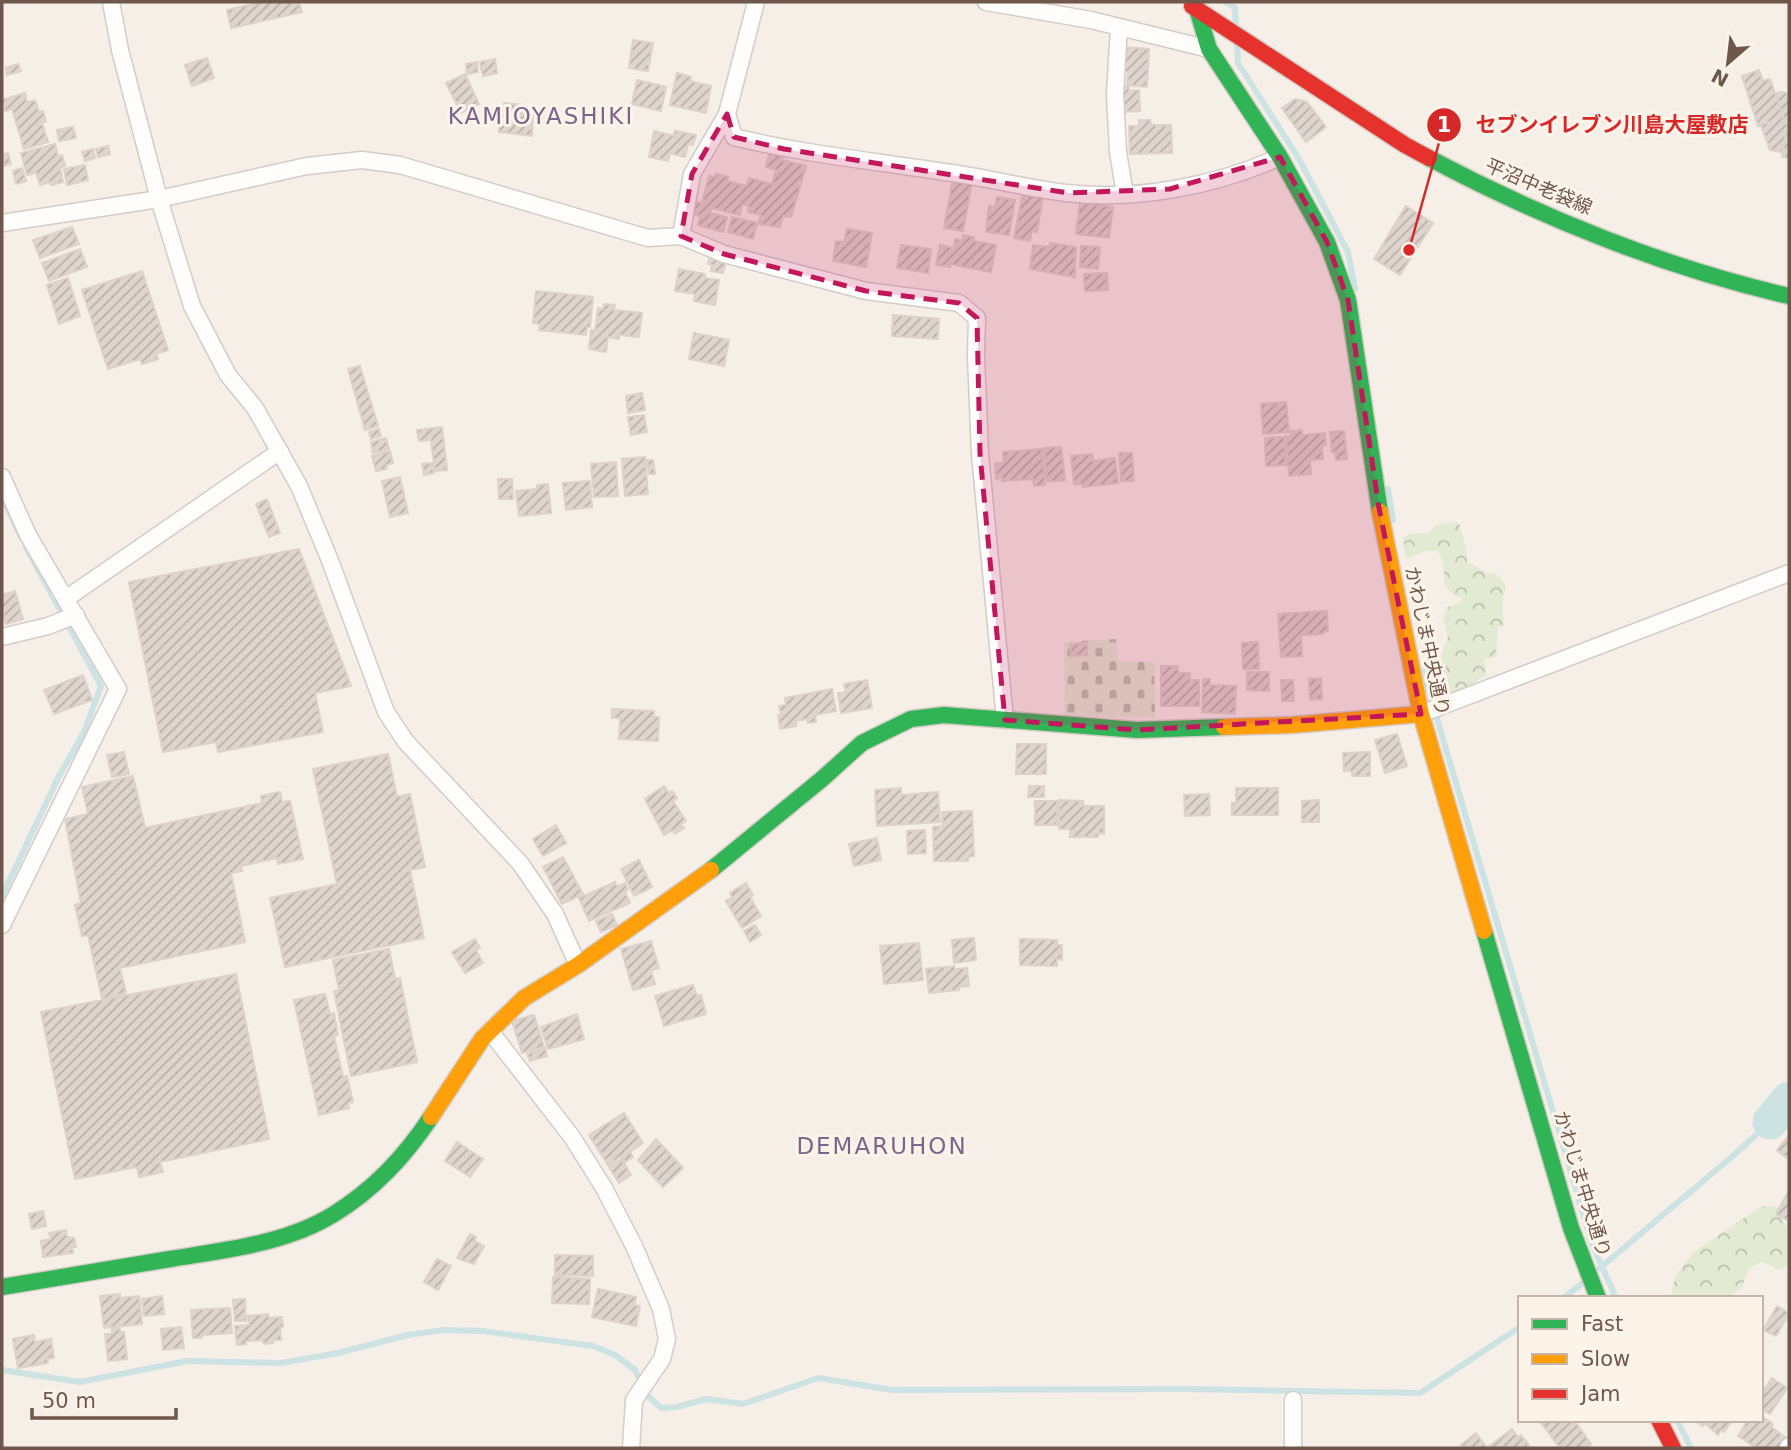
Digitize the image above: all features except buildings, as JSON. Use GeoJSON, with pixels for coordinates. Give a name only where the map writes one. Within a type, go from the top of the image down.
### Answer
{"type":"FeatureCollection","features":[{"type":"Feature","properties":{"kind":"street"},"geometry":{"type":"LineString","coordinates":[[111,2],[120,50],[159,199],[192,306],[228,375],[255,408],[299,486],[329,558],[386,712],[406,742],[520,863],[555,914],[578,965]]}},
{"type":"Feature","properties":{"kind":"street"},"geometry":{"type":"LineString","coordinates":[[681,236],[692,174],[727,114],[756,2]]}},
{"type":"Feature","properties":{"kind":"street"},"geometry":{"type":"LineString","coordinates":[[986,2],[1119,27],[1209,49]]}},
{"type":"Feature","properties":{"kind":"street","name":"かわじま中央通り"},"geometry":{"type":"LineString","coordinates":[[1192,5],[1209,49],[1280,157],[1327,242],[1348,300],[1379,508],[1421,714],[1571,1228],[1597,1296]]}},
{"type":"Feature","properties":{"kind":"street","name":"平沼中老袋線"},"geometry":{"type":"LineString","coordinates":[[1192,5],[1405,145],[1484,187],[1631,248],[1754,288],[1789,296]]}},
{"type":"Feature","properties":{"kind":"street"},"geometry":{"type":"LineString","coordinates":[[1119,27],[1115,94],[1118,152],[1125,194]]}},
{"type":"Feature","properties":{"kind":"street"},"geometry":{"type":"LineString","coordinates":[[727,114],[734,137],[784,149],[947,172],[1069,193],[1125,194],[1204,183],[1280,157]]}},
{"type":"Feature","properties":{"kind":"street"},"geometry":{"type":"LineString","coordinates":[[2,223],[159,199],[307,166],[362,160],[400,165],[648,237],[681,236],[724,254],[866,291],[959,303],[977,318],[980,454],[1005,720]]}},
{"type":"Feature","properties":{"kind":"street"},"geometry":{"type":"LineString","coordinates":[[67,598],[280,451]]}},
{"type":"Feature","properties":{"kind":"street"},"geometry":{"type":"LineString","coordinates":[[2,477],[28,535],[118,689],[2,925]]}},
{"type":"Feature","properties":{"kind":"street"},"geometry":{"type":"LineString","coordinates":[[2,1287],[242,1247],[291,1233],[333,1215],[380,1180],[421,1134],[482,1038],[524,998],[655,913],[822,779],[862,743],[911,719],[944,715],[1137,730],[1292,725],[1421,714],[1789,573]]}},
{"type":"Feature","properties":{"kind":"street"},"geometry":{"type":"LineString","coordinates":[[2,637],[48,626],[76,615]]}},
{"type":"Feature","properties":{"kind":"street"},"geometry":{"type":"LineString","coordinates":[[490,1031],[572,1137],[604,1188],[634,1246],[661,1309],[667,1339],[662,1359],[634,1400],[631,1448]]}},
{"type":"Feature","properties":{"kind":"street"},"geometry":{"type":"LineString","coordinates":[[1293,1400],[1293,1448]]}},
{"type":"Feature","properties":{"kind":"street"},"geometry":{"type":"LineString","coordinates":[[1660,1422],[1673,1448]]}},
{"type":"Feature","properties":{"kind":"highlighted area"},"geometry":{"type":"Polygon","coordinates":[[[727,114],[734,137],[784,149],[1069,193],[1170,189],[1280,157],[1327,242],[1348,300],[1379,508],[1421,714],[1137,730],[1005,720],[980,454],[977,318],[959,303],[866,291],[724,254],[681,236],[692,174],[727,114]]]}},
{"type":"Feature","properties":{"kind":"green space"},"geometry":{"type":"Polygon","coordinates":[[[1459,523],[1467,562],[1498,575],[1506,586],[1502,604],[1504,626],[1498,627],[1496,657],[1484,660],[1487,676],[1476,681],[1478,688],[1439,699],[1439,667],[1448,638],[1443,618],[1447,607],[1462,599],[1447,589],[1443,565],[1437,551],[1426,551],[1406,559],[1403,538],[1409,534],[1428,533],[1437,525],[1459,523]]]}},
{"type":"Feature","properties":{"kind":"green space"},"geometry":{"type":"Polygon","coordinates":[[[1116,639],[1118,661],[1154,662],[1155,718],[1065,716],[1064,642],[1116,639]]]}},
{"type":"Feature","properties":{"kind":"green space"},"geometry":{"type":"Polygon","coordinates":[[[1774,1206],[1781,1211],[1785,1224],[1789,1227],[1789,1266],[1779,1270],[1762,1262],[1754,1266],[1748,1271],[1743,1286],[1730,1296],[1671,1296],[1677,1273],[1694,1252],[1760,1207],[1774,1206]]]}},
{"type":"Feature","properties":{"kind":"waterway"},"geometry":{"type":"LineString","coordinates":[[1226,2],[1235,8],[1236,28]]}},
{"type":"Feature","properties":{"kind":"waterway"},"geometry":{"type":"LineString","coordinates":[[1237,43],[1238,63],[1299,159],[1348,252],[1355,289]]}},
{"type":"Feature","properties":{"kind":"waterway"},"geometry":{"type":"LineString","coordinates":[[1388,489],[1393,520]]}},
{"type":"Feature","properties":{"kind":"waterway"},"geometry":{"type":"LineString","coordinates":[[2,497],[20,535]]}},
{"type":"Feature","properties":{"kind":"waterway"},"geometry":{"type":"LineString","coordinates":[[2,896],[58,778],[84,732],[101,686],[26,547]]}},
{"type":"Feature","properties":{"kind":"waterway"},"geometry":{"type":"LineString","coordinates":[[1423,671],[1592,1244],[1615,1296]]}},
{"type":"Feature","properties":{"kind":"waterway"},"geometry":{"type":"LineString","coordinates":[[1770,1122],[1789,1099]]}},
{"type":"Feature","properties":{"kind":"waterway"},"geometry":{"type":"LineString","coordinates":[[1600,1268],[1770,1122]]}},
{"type":"Feature","properties":{"kind":"waterway"},"geometry":{"type":"LineString","coordinates":[[1566,1296],[1587,1280]]}},
{"type":"Feature","properties":{"kind":"waterway"},"geometry":{"type":"LineString","coordinates":[[2,1370],[80,1382],[187,1361],[281,1363],[443,1330],[483,1331],[593,1346],[615,1355],[635,1370],[649,1397],[661,1408],[677,1407],[706,1399],[743,1404],[818,1378],[892,1390],[1186,1389],[1420,1393],[1518,1328]]}},
{"type":"Feature","properties":{"kind":"waterway"},"geometry":{"type":"LineString","coordinates":[[1678,1422],[1691,1448]]}},
{"type":"Feature","properties":{"kind":"traffic: fast"},"geometry":{"type":"LineString","coordinates":[[1197,9],[1209,49],[1280,157],[1327,242],[1348,300],[1380,512]]}},
{"type":"Feature","properties":{"kind":"traffic: fast"},"geometry":{"type":"LineString","coordinates":[[1429,158],[1515,201],[1604,239],[1696,271],[1789,296]]}},
{"type":"Feature","properties":{"kind":"traffic: fast"},"geometry":{"type":"LineString","coordinates":[[711,870],[862,743],[911,719],[944,715],[1137,730],[1224,727]]}},
{"type":"Feature","properties":{"kind":"traffic: fast"},"geometry":{"type":"LineString","coordinates":[[1484,931],[1571,1228],[1597,1296]]}},
{"type":"Feature","properties":{"kind":"traffic: fast"},"geometry":{"type":"LineString","coordinates":[[2,1287],[233,1249],[296,1232],[334,1214],[375,1183],[400,1158],[431,1117]]}},
{"type":"Feature","properties":{"kind":"traffic: slow"},"geometry":{"type":"LineString","coordinates":[[1380,512],[1421,714],[1484,931]]}},
{"type":"Feature","properties":{"kind":"traffic: slow"},"geometry":{"type":"LineString","coordinates":[[1224,727],[1292,725],[1421,714]]}},
{"type":"Feature","properties":{"kind":"traffic: slow"},"geometry":{"type":"LineString","coordinates":[[431,1117],[482,1039],[524,998],[578,965],[711,870]]}},
{"type":"Feature","properties":{"kind":"traffic: jam"},"geometry":{"type":"LineString","coordinates":[[1192,6],[1429,158]]}},
{"type":"Feature","properties":{"kind":"traffic: jam"},"geometry":{"type":"LineString","coordinates":[[1660,1422],[1673,1448]]}},
{"type":"Feature","properties":{"kind":"place","name":"セブンイレブン川島大屋敷店"},"geometry":{"type":"Point","coordinates":[1409,250]}},
{"type":"Feature","properties":{"kind":"district","name":"KAMIOYASHIKI"},"geometry":{"type":"Point","coordinates":[541,116]}},
{"type":"Feature","properties":{"kind":"district","name":"DEMARUHON"},"geometry":{"type":"Point","coordinates":[882,1146]}}]}
